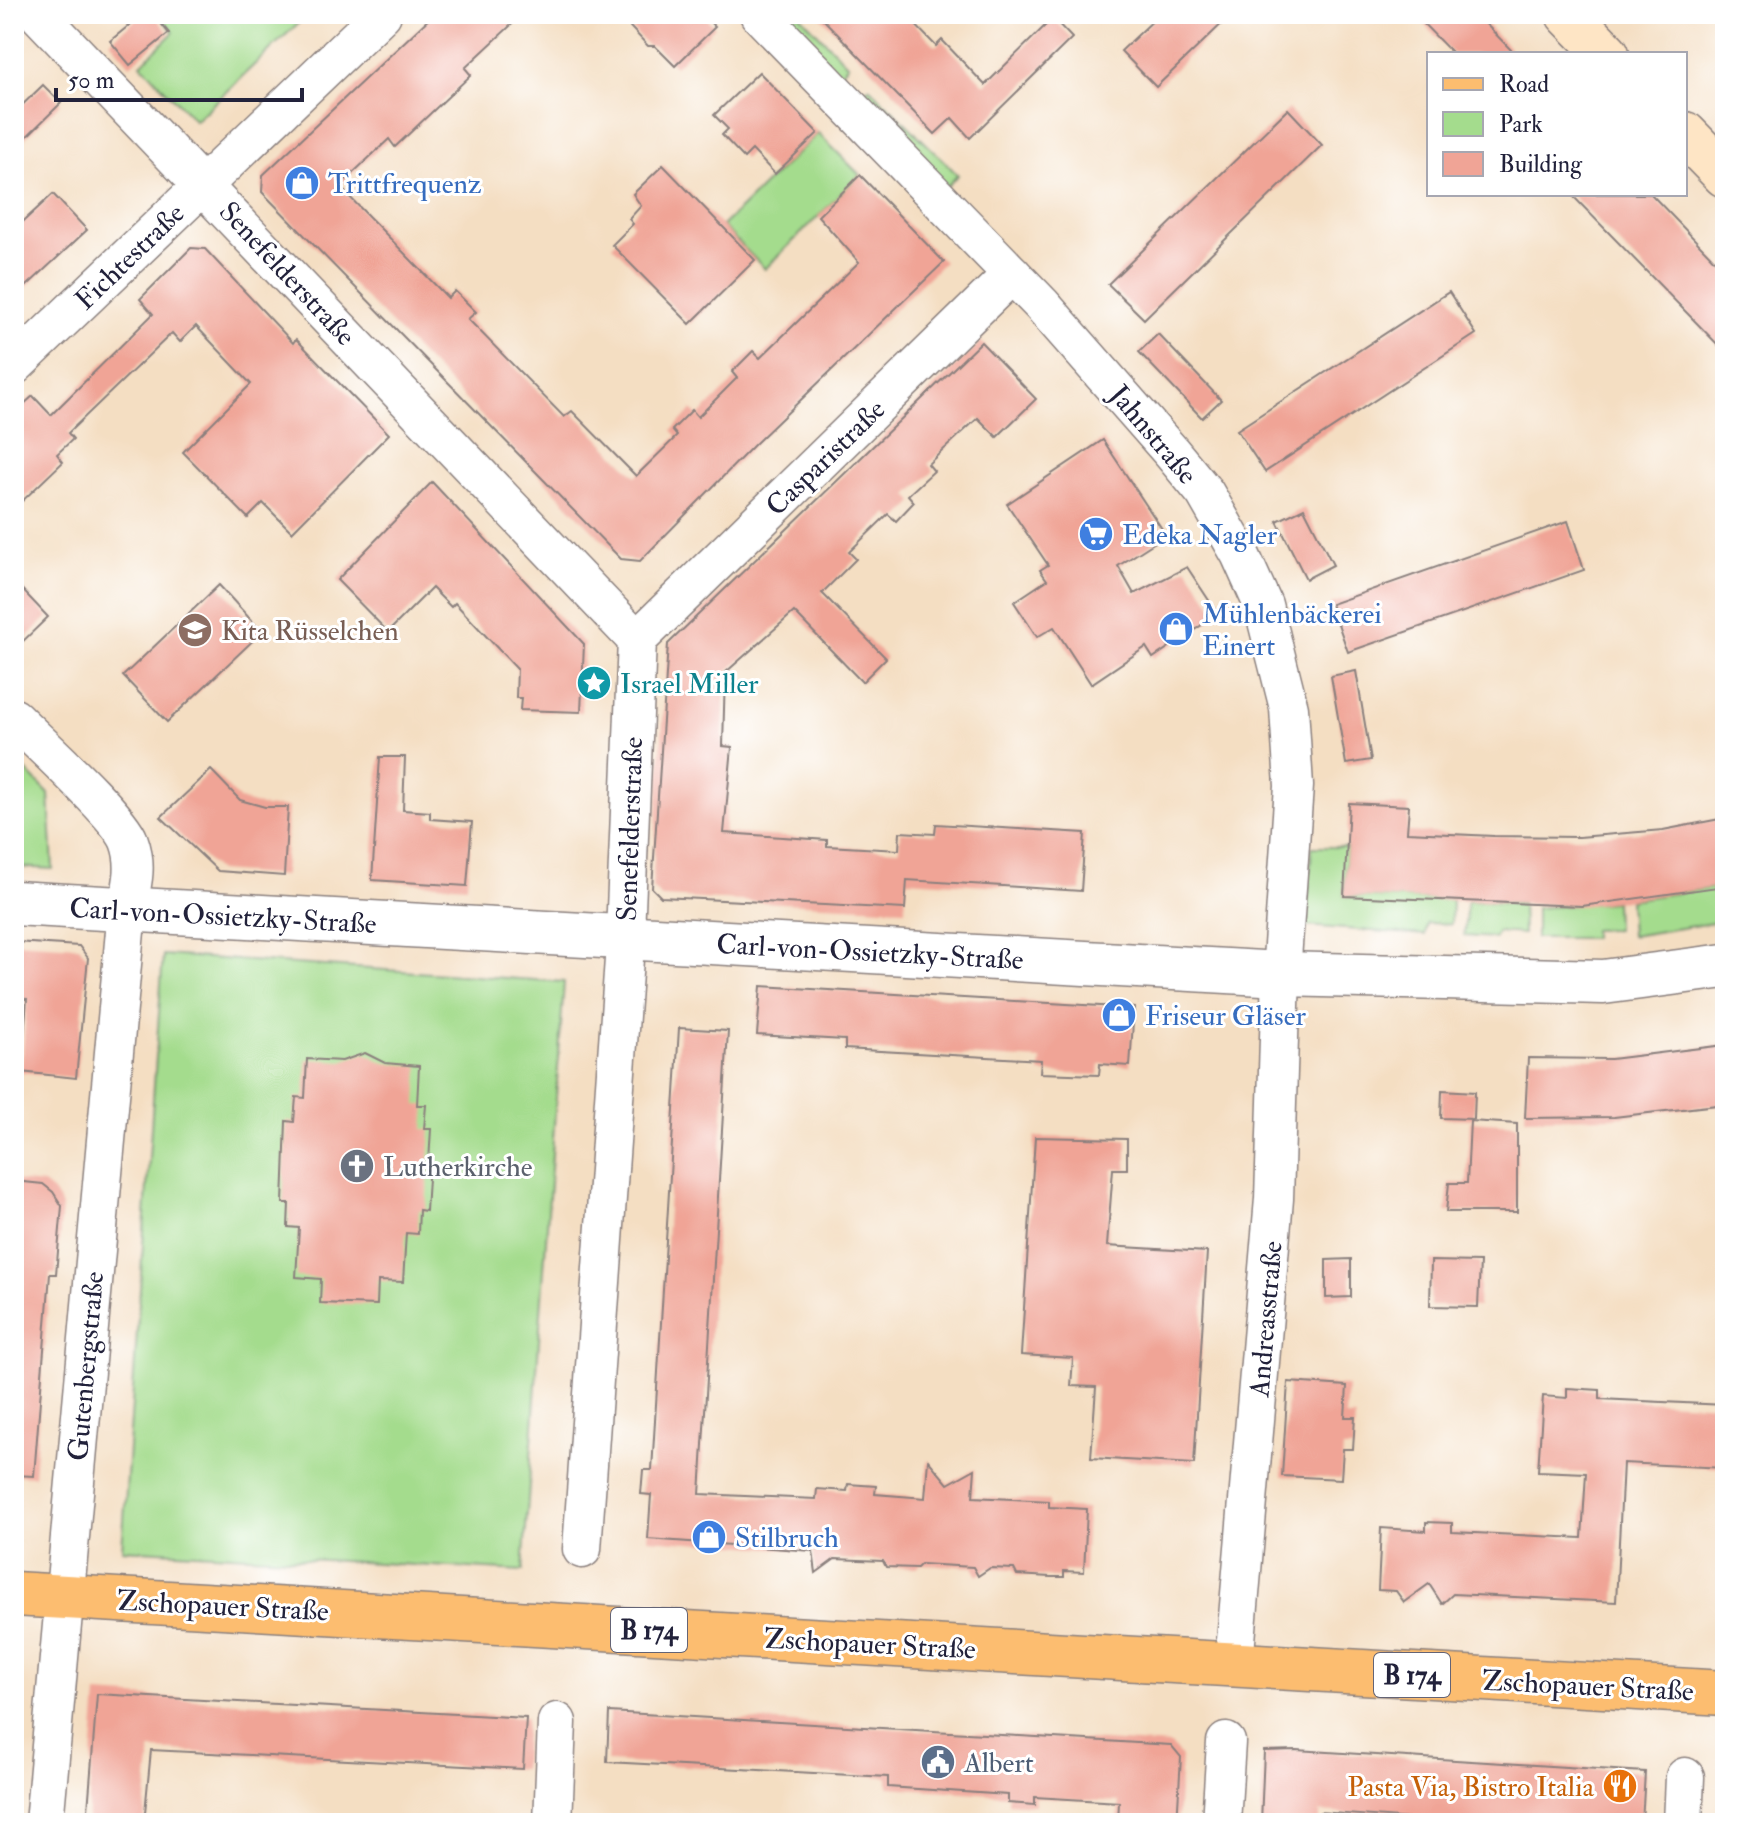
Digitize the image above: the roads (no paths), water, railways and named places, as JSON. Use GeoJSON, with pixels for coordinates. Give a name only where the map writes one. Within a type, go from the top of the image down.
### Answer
{"type":"FeatureCollection","features":[{"type":"Feature","properties":{"kind":"main road"},"geometry":{"type":"LineString","coordinates":[[1568,14],[1605,52]]}},
{"type":"Feature","properties":{"kind":"main road"},"geometry":{"type":"LineString","coordinates":[[1687,136],[1725,175]]}},
{"type":"Feature","properties":{"kind":"main road","name":"Zschopauer Straße"},"geometry":{"type":"LineString","coordinates":[[14,1594],[1725,1693]]}},
{"type":"Feature","properties":{"kind":"street","name":"Senefelderstraße"},"geometry":{"type":"LineString","coordinates":[[38,14],[205,184],[637,640],[625,937],[582,1549]]}},
{"type":"Feature","properties":{"kind":"street","name":"Fichtestraße"},"geometry":{"type":"LineString","coordinates":[[14,366],[382,14]]}},
{"type":"Feature","properties":{"kind":"street","name":"Jahnstraße"},"geometry":{"type":"LineString","coordinates":[[759,14],[1012,274],[1205,493],[1240,554],[1263,605],[1289,708],[1294,786],[1281,974]]}},
{"type":"Feature","properties":{"kind":"street","name":"Casparistraße"},"geometry":{"type":"LineString","coordinates":[[637,640],[1012,274]]}},
{"type":"Feature","properties":{"kind":"street","name":"Gutenbergstraße"},"geometry":{"type":"LineString","coordinates":[[14,718],[112,817],[129,839],[135,868],[127,909],[44,1823]]}},
{"type":"Feature","properties":{"kind":"street","name":"Carl-von-Ossietzky-Straße"},"geometry":{"type":"LineString","coordinates":[[14,903],[1281,974],[1603,982],[1725,966]]}},
{"type":"Feature","properties":{"kind":"street","name":"Andreasstraße"},"geometry":{"type":"LineString","coordinates":[[1234,1664],[1274,1199],[1281,974]]}},
{"type":"Feature","properties":{"kind":"street"},"geometry":{"type":"LineString","coordinates":[[553,1823],[557,1722]]}},
{"type":"Feature","properties":{"kind":"street"},"geometry":{"type":"LineString","coordinates":[[1221,1823],[1226,1742]]}},
{"type":"Feature","properties":{"kind":"street"},"geometry":{"type":"LineString","coordinates":[[1683,1823],[1685,1777]]}},
{"type":"Feature","properties":{"kind":"place","name":"Trittfrequenz"},"geometry":{"type":"Point","coordinates":[302,183]}},
{"type":"Feature","properties":{"kind":"place","name":"Edeka Nagler"},"geometry":{"type":"Point","coordinates":[1096,534]}},
{"type":"Feature","properties":{"kind":"place","name":"Mühlenbäckerei Einert"},"geometry":{"type":"Point","coordinates":[1176,629]}},
{"type":"Feature","properties":{"kind":"place","name":"Kita Rüsselchen"},"geometry":{"type":"Point","coordinates":[195,630]}},
{"type":"Feature","properties":{"kind":"place","name":"Israel Miller"},"geometry":{"type":"Point","coordinates":[594,683]}},
{"type":"Feature","properties":{"kind":"place","name":"Friseur Gläser"},"geometry":{"type":"Point","coordinates":[1119,1015]}},
{"type":"Feature","properties":{"kind":"place","name":"Lutherkirche"},"geometry":{"type":"Point","coordinates":[357,1166]}},
{"type":"Feature","properties":{"kind":"place","name":"Stilbruch"},"geometry":{"type":"Point","coordinates":[709,1537]}},
{"type":"Feature","properties":{"kind":"place","name":"Albert"},"geometry":{"type":"Point","coordinates":[938,1762]}},
{"type":"Feature","properties":{"kind":"place","name":"Pasta Via, Bistro Italia"},"geometry":{"type":"Point","coordinates":[1620,1786]}}]}
